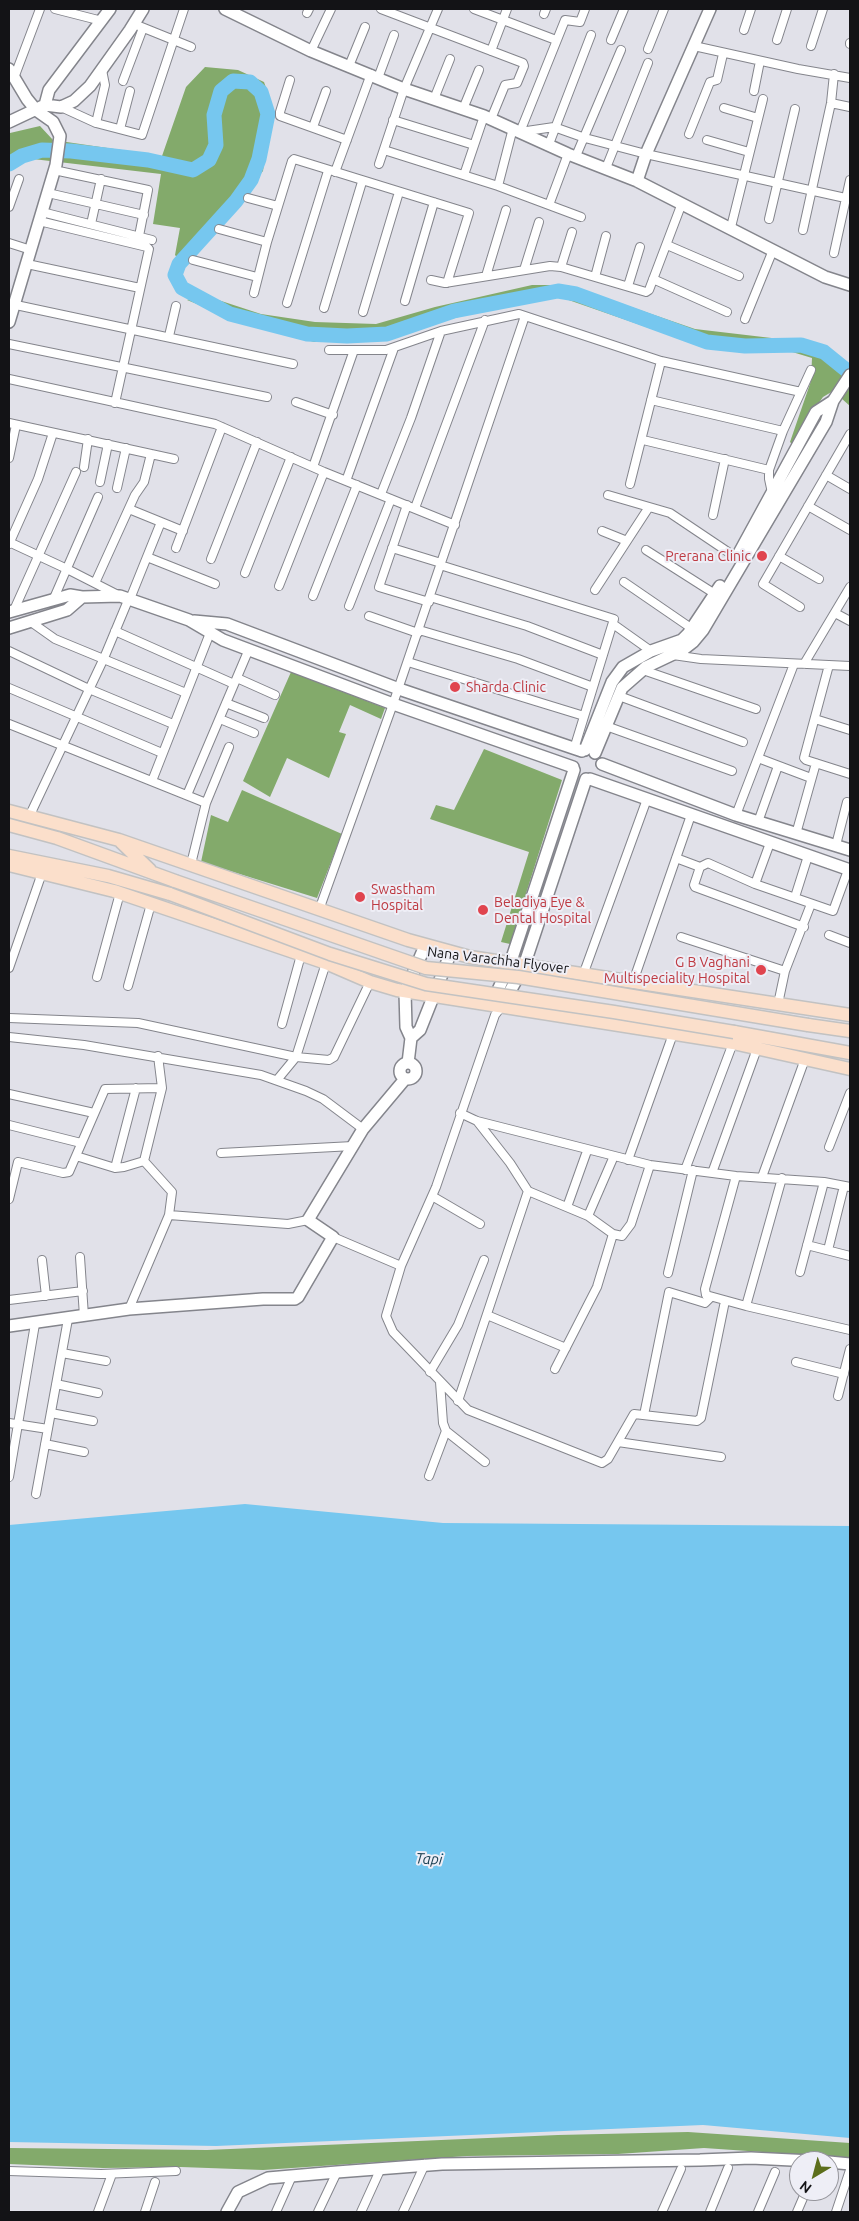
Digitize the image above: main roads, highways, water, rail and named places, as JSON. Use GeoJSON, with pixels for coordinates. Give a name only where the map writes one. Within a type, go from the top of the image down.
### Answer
{"type":"FeatureCollection","features":[{"type":"Feature","properties":{"kind":"main road"},"geometry":{"type":"LineString","coordinates":[[9,811],[119,840],[425,946],[510,964],[850,1016],[850,1031]]}},
{"type":"Feature","properties":{"kind":"main road","name":"Nana Varachha Flyover"},"geometry":{"type":"LineString","coordinates":[[9,825],[57,838],[154,874],[426,968],[518,977],[850,1031]]}},
{"type":"Feature","properties":{"kind":"main road"},"geometry":{"type":"LineString","coordinates":[[57,838],[82,831]]}},
{"type":"Feature","properties":{"kind":"main road"},"geometry":{"type":"LineString","coordinates":[[119,840],[154,874]]}},
{"type":"Feature","properties":{"kind":"main road"},"geometry":{"type":"LineString","coordinates":[[10,860],[65,867],[108,876],[170,894],[330,954],[426,984],[614,1012],[759,1043],[850,1053]]}},
{"type":"Feature","properties":{"kind":"main road"},"geometry":{"type":"LineString","coordinates":[[10,860],[42,873],[120,893],[326,963],[370,982],[405,992],[496,1008],[673,1034],[734,1038]]}},
{"type":"Feature","properties":{"kind":"main road"},"geometry":{"type":"LineString","coordinates":[[65,867],[81,882]]}},
{"type":"Feature","properties":{"kind":"main road"},"geometry":{"type":"LineString","coordinates":[[81,882],[108,876]]}},
{"type":"Feature","properties":{"kind":"main road"},"geometry":{"type":"LineString","coordinates":[[759,1043],[805,1059],[850,1069]]}},
{"type":"Feature","properties":{"kind":"water","name":"Tapi"},"geometry":{"type":"Polygon","coordinates":[[[245,1504],[443,1523],[850,1526],[850,2138],[703,2125],[216,2146],[9,2142],[9,1525],[245,1504]]]}},
{"type":"Feature","properties":{"kind":"waterway"},"geometry":{"type":"LineString","coordinates":[[9,164],[22,156],[42,150],[71,151],[148,160],[193,170],[209,160],[216,145],[214,115],[221,91],[233,81],[250,82],[261,92],[268,114],[259,159],[251,180],[236,201],[179,264],[175,275],[182,288],[230,314],[307,334],[347,336],[387,334],[454,311],[558,291],[576,294],[707,342],[745,346],[801,345],[824,352],[850,373]]}},
{"type":"Feature","properties":{"kind":"place","name":"Prerana Clinic"},"geometry":{"type":"Point","coordinates":[762,556]}},
{"type":"Feature","properties":{"kind":"place","name":"Sharda Clinic"},"geometry":{"type":"Point","coordinates":[455,687]}},
{"type":"Feature","properties":{"kind":"place","name":"Swastham Hospital"},"geometry":{"type":"Point","coordinates":[360,897]}},
{"type":"Feature","properties":{"kind":"place","name":"Beladiya Eye & Dental Hospital"},"geometry":{"type":"Point","coordinates":[483,910]}},
{"type":"Feature","properties":{"kind":"place","name":"G B Vaghani Multispeciality Hospital"},"geometry":{"type":"Point","coordinates":[761,970]}}]}
